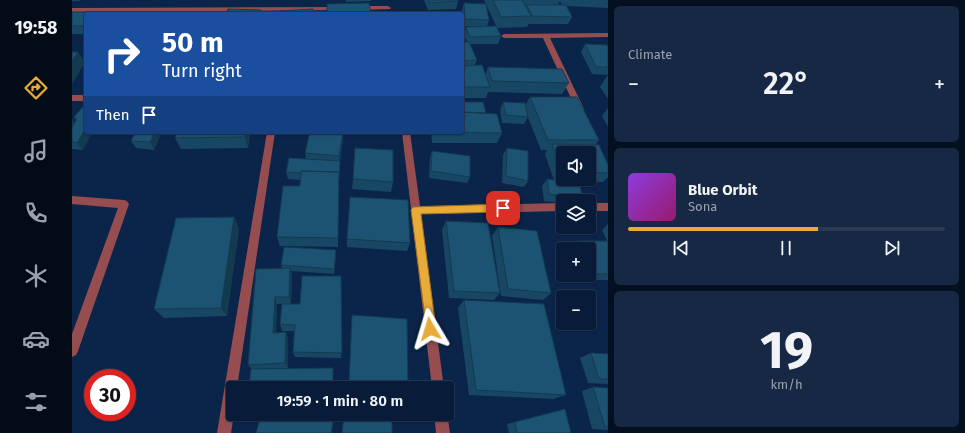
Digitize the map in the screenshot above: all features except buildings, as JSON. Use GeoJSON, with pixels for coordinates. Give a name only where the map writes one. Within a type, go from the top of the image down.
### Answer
{"type":"FeatureCollection","features":[{"type":"Feature","properties":{"kind":"street"},"geometry":{"type":"LineString","coordinates":[[270,9],[271,0]]}},
{"type":"Feature","properties":{"kind":"street"},"geometry":{"type":"LineString","coordinates":[[72,10],[270,9],[389,11],[387,0]]}},
{"type":"Feature","properties":{"kind":"street"},"geometry":{"type":"LineString","coordinates":[[504,36],[608,35]]}},
{"type":"Feature","properties":{"kind":"street"},"geometry":{"type":"LineString","coordinates":[[546,36],[585,120]]}},
{"type":"Feature","properties":{"kind":"street"},"geometry":{"type":"LineString","coordinates":[[72,98],[84,98]]}},
{"type":"Feature","properties":{"kind":"street"},"geometry":{"type":"LineString","coordinates":[[224,433],[271,134]]}},
{"type":"Feature","properties":{"kind":"street"},"geometry":{"type":"LineString","coordinates":[[406,134],[437,381]]}},
{"type":"Feature","properties":{"kind":"street"},"geometry":{"type":"LineString","coordinates":[[72,200],[124,204],[72,351]]}},
{"type":"Feature","properties":{"kind":"street"},"geometry":{"type":"LineString","coordinates":[[416,210],[556,207]]}},
{"type":"Feature","properties":{"kind":"street"},"geometry":{"type":"LineString","coordinates":[[596,207],[608,207]]}},
{"type":"Feature","properties":{"kind":"street"},"geometry":{"type":"LineString","coordinates":[[442,421],[443,433]]}},
{"type":"Feature","properties":{"kind":"route"},"geometry":{"type":"LineString","coordinates":[[430,329],[416,210],[503,208]]}}]}
